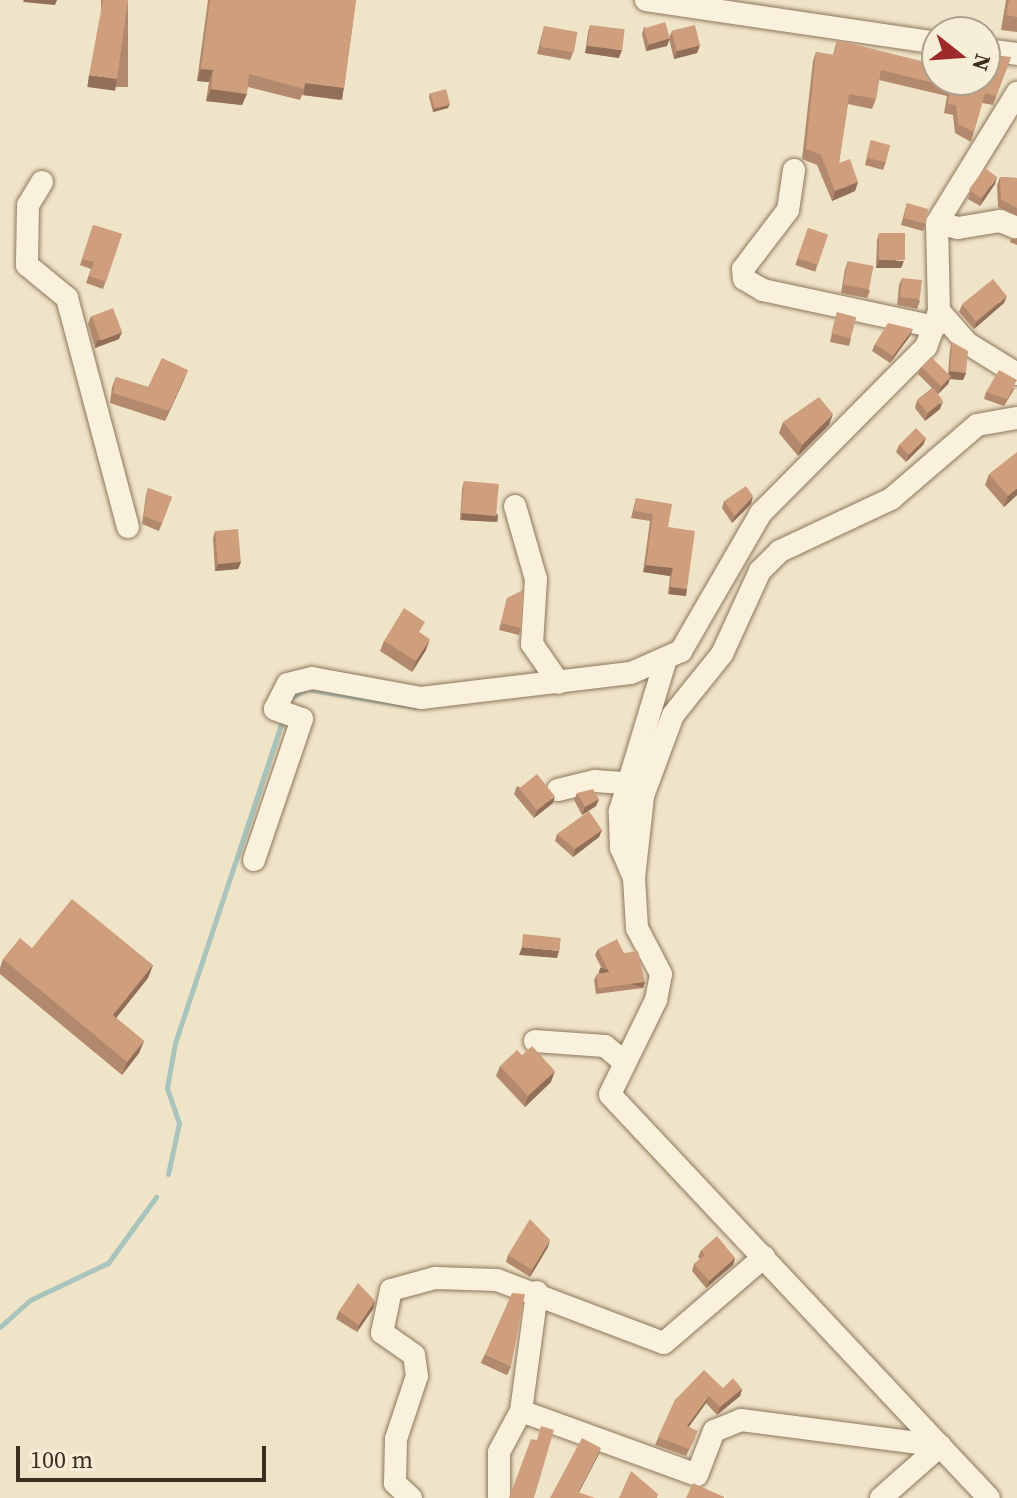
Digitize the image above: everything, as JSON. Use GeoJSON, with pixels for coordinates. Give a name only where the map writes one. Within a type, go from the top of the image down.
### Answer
{"type":"FeatureCollection","features":[{"type":"Feature","properties":{"kind":"street"},"geometry":{"type":"LineString","coordinates":[[646,0],[921,41]]}},
{"type":"Feature","properties":{"kind":"street"},"geometry":{"type":"LineString","coordinates":[[634,878],[621,848],[627,783],[665,662],[688,639],[761,513],[903,375],[937,319],[937,223],[1017,93]]}},
{"type":"Feature","properties":{"kind":"street"},"geometry":{"type":"LineString","coordinates":[[794,170],[788,210],[743,269],[744,279],[763,290],[937,319],[967,343],[1017,374]]}},
{"type":"Feature","properties":{"kind":"street"},"geometry":{"type":"LineString","coordinates":[[42,182],[28,205],[27,265],[67,298],[128,527]]}},
{"type":"Feature","properties":{"kind":"street"},"geometry":{"type":"LineString","coordinates":[[937,223],[958,228],[1000,221],[1017,228]]}},
{"type":"Feature","properties":{"kind":"street"},"geometry":{"type":"LineString","coordinates":[[989,1498],[610,1094],[623,1061],[656,1000],[661,974],[637,928],[634,878],[655,758],[673,715],[722,654],[760,571],[780,551],[891,499],[954,438],[977,425],[1017,418]]}},
{"type":"Feature","properties":{"kind":"street"},"geometry":{"type":"LineString","coordinates":[[515,506],[536,579],[532,644],[559,683]]}},
{"type":"Feature","properties":{"kind":"street"},"geometry":{"type":"LineString","coordinates":[[254,860],[302,719],[275,709],[288,684],[312,678],[421,698],[559,683],[665,662]]}},
{"type":"Feature","properties":{"kind":"street"},"geometry":{"type":"LineString","coordinates":[[558,790],[595,781],[627,783]]}},
{"type":"Feature","properties":{"kind":"street"},"geometry":{"type":"LineString","coordinates":[[535,1041],[605,1046],[623,1061]]}},
{"type":"Feature","properties":{"kind":"street"},"geometry":{"type":"LineString","coordinates":[[411,1498],[395,1483],[396,1439],[417,1376],[414,1355],[382,1333],[391,1290],[468,1277],[537,1292],[664,1343],[764,1257]]}},
{"type":"Feature","properties":{"kind":"street"},"geometry":{"type":"LineString","coordinates":[[499,1498],[499,1452],[521,1411],[537,1292]]}},
{"type":"Feature","properties":{"kind":"street"},"geometry":{"type":"LineString","coordinates":[[521,1411],[697,1475],[714,1431],[741,1420],[940,1446]]}},
{"type":"Feature","properties":{"kind":"street"},"geometry":{"type":"LineString","coordinates":[[881,1498],[940,1446]]}},
{"type":"Feature","properties":{"kind":"building"},"geometry":{"type":"Polygon","coordinates":[[[103,0],[128,0],[117,79],[89,75],[103,0]]]}},
{"type":"Feature","properties":{"kind":"building"},"geometry":{"type":"Polygon","coordinates":[[[210,0],[356,0],[344,88],[305,83],[304,89],[249,74],[247,94],[211,89],[213,70],[201,69],[210,0]]]}},
{"type":"Feature","properties":{"kind":"building"},"geometry":{"type":"Polygon","coordinates":[[[1009,0],[1017,0],[1017,17],[1006,15],[1009,0]]]}},
{"type":"Feature","properties":{"kind":"building"},"geometry":{"type":"Polygon","coordinates":[[[665,22],[670,38],[649,45],[644,28],[665,22]]]}},
{"type":"Feature","properties":{"kind":"building"},"geometry":{"type":"Polygon","coordinates":[[[590,25],[625,29],[622,50],[587,46],[590,25]]]}},
{"type":"Feature","properties":{"kind":"building"},"geometry":{"type":"Polygon","coordinates":[[[695,25],[700,45],[677,51],[672,31],[695,25]]]}},
{"type":"Feature","properties":{"kind":"building"},"geometry":{"type":"Polygon","coordinates":[[[544,26],[577,32],[574,53],[540,47],[544,26]]]}},
{"type":"Feature","properties":{"kind":"building"},"geometry":{"type":"Polygon","coordinates":[[[837,40],[921,61],[921,80],[881,70],[876,99],[849,94],[839,163],[850,159],[858,182],[835,191],[821,155],[806,149],[816,52],[834,55],[837,40]]]}},
{"type":"Feature","properties":{"kind":"building"},"geometry":{"type":"Polygon","coordinates":[[[1001,56],[1011,57],[1001,83],[1001,56]]]}},
{"type":"Feature","properties":{"kind":"building"},"geometry":{"type":"Polygon","coordinates":[[[446,89],[450,104],[435,109],[431,93],[446,89]]]}},
{"type":"Feature","properties":{"kind":"building"},"geometry":{"type":"Polygon","coordinates":[[[949,96],[984,96],[974,132],[958,124],[956,105],[948,104],[949,96]]]}},
{"type":"Feature","properties":{"kind":"building"},"geometry":{"type":"Polygon","coordinates":[[[871,140],[890,145],[886,163],[866,157],[871,140]]]}},
{"type":"Feature","properties":{"kind":"building"},"geometry":{"type":"Polygon","coordinates":[[[985,168],[997,177],[981,199],[969,190],[985,168]]]}},
{"type":"Feature","properties":{"kind":"building"},"geometry":{"type":"Polygon","coordinates":[[[1000,177],[1017,178],[1017,208],[1001,200],[1000,177]]]}},
{"type":"Feature","properties":{"kind":"building"},"geometry":{"type":"Polygon","coordinates":[[[907,203],[928,209],[926,224],[904,218],[907,203]]]}},
{"type":"Feature","properties":{"kind":"building"},"geometry":{"type":"Polygon","coordinates":[[[93,225],[122,234],[106,282],[89,276],[94,262],[82,259],[93,225]]]}},
{"type":"Feature","properties":{"kind":"building"},"geometry":{"type":"Polygon","coordinates":[[[808,228],[828,235],[817,265],[798,258],[808,228]]]}},
{"type":"Feature","properties":{"kind":"building"},"geometry":{"type":"Polygon","coordinates":[[[879,233],[905,233],[905,260],[879,260],[879,233]]]}},
{"type":"Feature","properties":{"kind":"building"},"geometry":{"type":"Polygon","coordinates":[[[848,261],[874,266],[869,290],[843,285],[848,261]]]}},
{"type":"Feature","properties":{"kind":"building"},"geometry":{"type":"Polygon","coordinates":[[[902,278],[922,280],[920,299],[900,297],[902,278]]]}},
{"type":"Feature","properties":{"kind":"building"},"geometry":{"type":"Polygon","coordinates":[[[993,279],[1007,296],[976,321],[962,304],[993,279]]]}},
{"type":"Feature","properties":{"kind":"building"},"geometry":{"type":"Polygon","coordinates":[[[113,308],[122,332],[101,341],[92,316],[113,308]]]}},
{"type":"Feature","properties":{"kind":"building"},"geometry":{"type":"Polygon","coordinates":[[[837,312],[856,317],[851,338],[831,333],[837,312]]]}},
{"type":"Feature","properties":{"kind":"building"},"geometry":{"type":"Polygon","coordinates":[[[888,323],[913,329],[893,356],[875,344],[888,323]]]}},
{"type":"Feature","properties":{"kind":"building"},"geometry":{"type":"Polygon","coordinates":[[[952,342],[968,351],[966,373],[950,371],[952,342]]]}},
{"type":"Feature","properties":{"kind":"building"},"geometry":{"type":"Polygon","coordinates":[[[931,357],[951,376],[941,387],[921,367],[931,357]]]}},
{"type":"Feature","properties":{"kind":"building"},"geometry":{"type":"Polygon","coordinates":[[[162,358],[188,370],[169,411],[113,393],[116,377],[148,387],[162,358]]]}},
{"type":"Feature","properties":{"kind":"building"},"geometry":{"type":"Polygon","coordinates":[[[999,370],[1017,380],[1007,399],[986,392],[999,370]]]}},
{"type":"Feature","properties":{"kind":"building"},"geometry":{"type":"Polygon","coordinates":[[[933,388],[943,401],[927,413],[917,400],[933,388]]]}},
{"type":"Feature","properties":{"kind":"building"},"geometry":{"type":"Polygon","coordinates":[[[819,397],[833,414],[802,445],[783,422],[819,397]]]}},
{"type":"Feature","properties":{"kind":"building"},"geometry":{"type":"Polygon","coordinates":[[[916,428],[926,438],[909,455],[899,445],[916,428]]]}},
{"type":"Feature","properties":{"kind":"building"},"geometry":{"type":"Polygon","coordinates":[[[1017,452],[1017,488],[1008,496],[989,474],[1017,452]]]}},
{"type":"Feature","properties":{"kind":"building"},"geometry":{"type":"Polygon","coordinates":[[[464,481],[499,484],[496,516],[461,513],[464,481]]]}},
{"type":"Feature","properties":{"kind":"building"},"geometry":{"type":"Polygon","coordinates":[[[746,486],[753,496],[735,516],[724,501],[746,486]]]}},
{"type":"Feature","properties":{"kind":"building"},"geometry":{"type":"Polygon","coordinates":[[[148,488],[172,497],[162,523],[144,516],[148,488]]]}},
{"type":"Feature","properties":{"kind":"building"},"geometry":{"type":"Polygon","coordinates":[[[636,498],[672,504],[668,527],[695,531],[687,589],[670,587],[673,568],[646,565],[653,514],[634,511],[636,498]]]}},
{"type":"Feature","properties":{"kind":"building"},"geometry":{"type":"Polygon","coordinates":[[[238,529],[241,562],[218,564],[215,531],[238,529]]]}},
{"type":"Feature","properties":{"kind":"building"},"geometry":{"type":"Polygon","coordinates":[[[523,590],[521,628],[501,623],[507,598],[523,590]]]}},
{"type":"Feature","properties":{"kind":"building"},"geometry":{"type":"Polygon","coordinates":[[[404,608],[425,622],[419,632],[430,639],[416,661],[384,641],[404,608]]]}},
{"type":"Feature","properties":{"kind":"building"},"geometry":{"type":"Polygon","coordinates":[[[537,774],[555,796],[537,810],[519,788],[537,774]]]}},
{"type":"Feature","properties":{"kind":"building"},"geometry":{"type":"Polygon","coordinates":[[[593,789],[599,799],[585,807],[577,793],[593,789]]]}},
{"type":"Feature","properties":{"kind":"building"},"geometry":{"type":"Polygon","coordinates":[[[589,811],[602,830],[575,849],[557,834],[589,811]]]}},
{"type":"Feature","properties":{"kind":"building"},"geometry":{"type":"Polygon","coordinates":[[[72,899],[153,965],[113,1015],[144,1041],[127,1062],[3,959],[20,938],[32,948],[72,899]]]}},
{"type":"Feature","properties":{"kind":"building"},"geometry":{"type":"Polygon","coordinates":[[[523,934],[561,938],[559,951],[522,947],[523,934]]]}},
{"type":"Feature","properties":{"kind":"building"},"geometry":{"type":"Polygon","coordinates":[[[617,939],[624,953],[638,951],[645,982],[598,988],[597,974],[609,972],[598,949],[617,939]]]}},
{"type":"Feature","properties":{"kind":"building"},"geometry":{"type":"Polygon","coordinates":[[[532,1046],[555,1071],[528,1096],[500,1066],[517,1050],[522,1055],[532,1046]]]}},
{"type":"Feature","properties":{"kind":"building"},"geometry":{"type":"Polygon","coordinates":[[[530,1219],[550,1240],[532,1270],[508,1255],[530,1219]]]}},
{"type":"Feature","properties":{"kind":"building"},"geometry":{"type":"Polygon","coordinates":[[[717,1236],[735,1258],[709,1281],[694,1264],[705,1255],[701,1250],[717,1236]]]}},
{"type":"Feature","properties":{"kind":"building"},"geometry":{"type":"Polygon","coordinates":[[[358,1283],[375,1301],[359,1325],[339,1311],[358,1283]]]}},
{"type":"Feature","properties":{"kind":"building"},"geometry":{"type":"Polygon","coordinates":[[[512,1293],[525,1294],[511,1366],[485,1354],[512,1293]]]}},
{"type":"Feature","properties":{"kind":"building"},"geometry":{"type":"Polygon","coordinates":[[[704,1370],[723,1388],[733,1378],[742,1389],[720,1407],[709,1396],[687,1426],[698,1431],[689,1449],[658,1437],[675,1400],[704,1370]]]}},
{"type":"Feature","properties":{"kind":"building"},"geometry":{"type":"Polygon","coordinates":[[[541,1426],[554,1430],[534,1498],[509,1498],[531,1439],[537,1440],[541,1426]]]}},
{"type":"Feature","properties":{"kind":"building"},"geometry":{"type":"Polygon","coordinates":[[[582,1438],[601,1448],[578,1492],[595,1498],[550,1498],[582,1438]]]}},
{"type":"Feature","properties":{"kind":"building"},"geometry":{"type":"Polygon","coordinates":[[[631,1471],[658,1494],[657,1498],[619,1498],[631,1471]]]}},
{"type":"Feature","properties":{"kind":"building"},"geometry":{"type":"Polygon","coordinates":[[[693,1483],[724,1497],[724,1498],[686,1498],[693,1483]]]}},
{"type":"Feature","properties":{"kind":"waterway"},"geometry":{"type":"LineString","coordinates":[[292,697],[307,689],[417,707]]}},
{"type":"Feature","properties":{"kind":"waterway"},"geometry":{"type":"LineString","coordinates":[[168,1174],[179,1123],[167,1088],[175,1043],[281,724]]}},
{"type":"Feature","properties":{"kind":"waterway"},"geometry":{"type":"LineString","coordinates":[[0,1327],[30,1300],[108,1263],[156,1197]]}}]}
